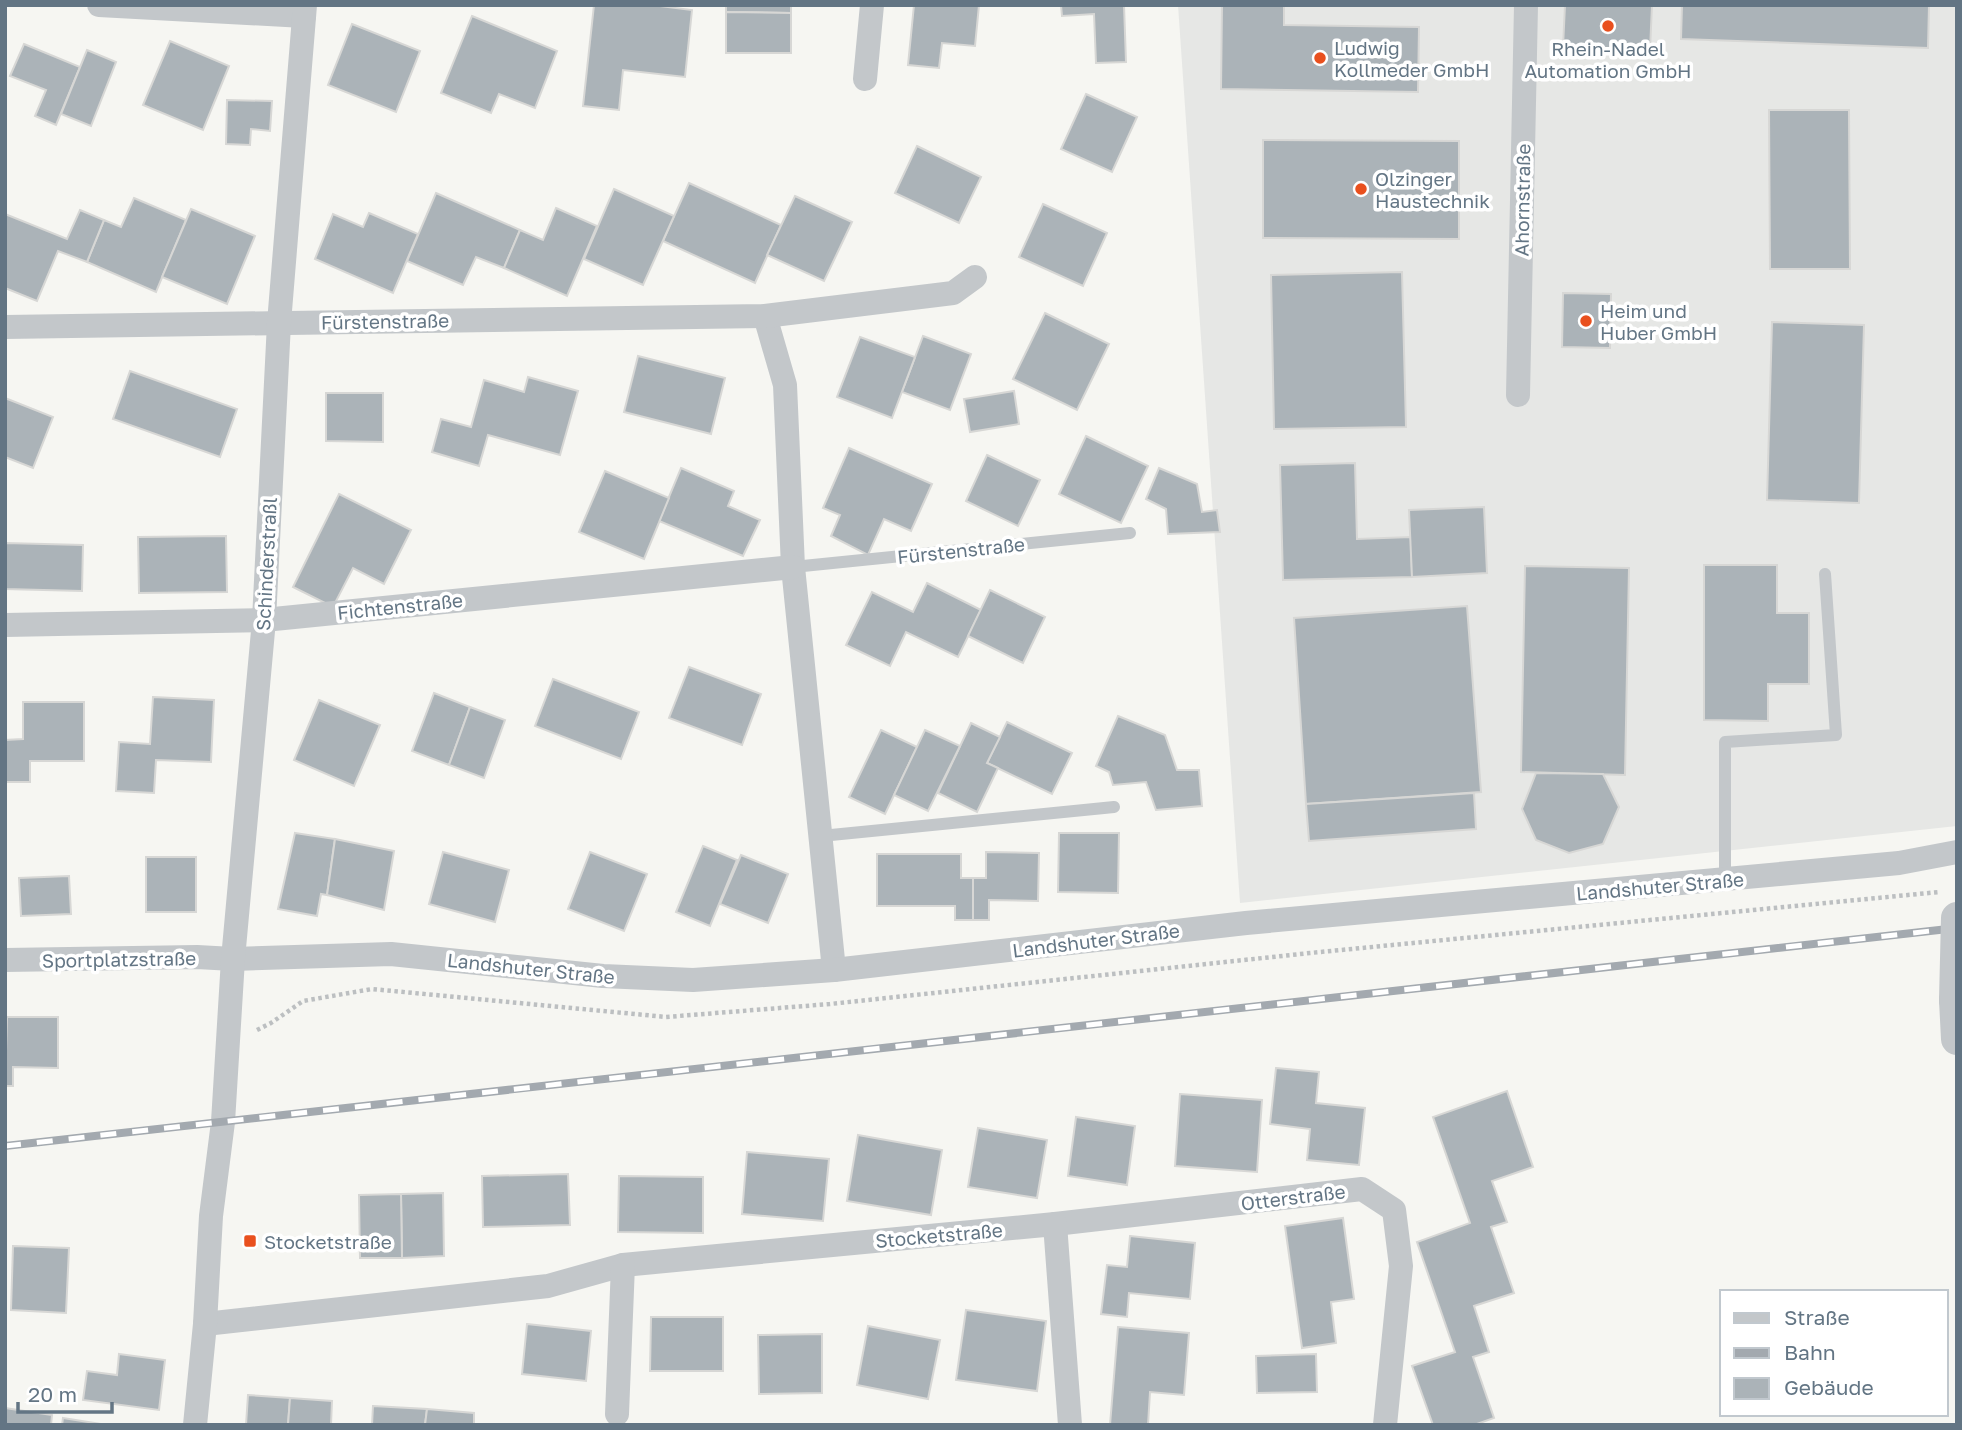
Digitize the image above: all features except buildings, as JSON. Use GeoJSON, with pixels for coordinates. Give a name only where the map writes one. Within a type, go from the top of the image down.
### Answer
{"type":"FeatureCollection","features":[{"type":"Feature","properties":{"kind":"street"},"geometry":{"type":"LineString","coordinates":[[99,5],[304,11]]}},
{"type":"Feature","properties":{"kind":"street"},"geometry":{"type":"LineString","coordinates":[[865,79],[872,5]]}},
{"type":"Feature","properties":{"kind":"street","name":"Ahornstraße"},"geometry":{"type":"LineString","coordinates":[[1518,395],[1526,5]]}},
{"type":"Feature","properties":{"kind":"street","name":"Schinderstraßl"},"geometry":{"type":"LineString","coordinates":[[205,1324],[211,1216],[223,1122],[233,959],[264,620],[279,323],[304,11]]}},
{"type":"Feature","properties":{"kind":"street","name":"Fürstenstraße"},"geometry":{"type":"LineString","coordinates":[[5,327],[765,316],[953,293],[975,277]]}},
{"type":"Feature","properties":{"kind":"street"},"geometry":{"type":"LineString","coordinates":[[765,316],[785,385],[793,567],[834,970]]}},
{"type":"Feature","properties":{"kind":"street","name":"Fichtenstraße"},"geometry":{"type":"LineString","coordinates":[[5,625],[264,620],[793,567]]}},
{"type":"Feature","properties":{"kind":"street","name":"Landshuter Straße"},"geometry":{"type":"LineString","coordinates":[[233,959],[391,954],[603,976],[694,980],[834,970],[1246,923],[1899,863],[1957,852]]}},
{"type":"Feature","properties":{"kind":"street"},"geometry":{"type":"LineString","coordinates":[[1957,918],[1957,1039]]}},
{"type":"Feature","properties":{"kind":"street","name":"Sportplatzstraße"},"geometry":{"type":"LineString","coordinates":[[5,960],[197,957],[233,959]]}},
{"type":"Feature","properties":{"kind":"street","name":"Otterstraße"},"geometry":{"type":"LineString","coordinates":[[1055,1224],[1362,1189],[1394,1210],[1401,1266],[1385,1425]]}},
{"type":"Feature","properties":{"kind":"street"},"geometry":{"type":"LineString","coordinates":[[1055,1224],[1070,1425]]}},
{"type":"Feature","properties":{"kind":"street","name":"Stocketstraße"},"geometry":{"type":"LineString","coordinates":[[205,1324],[548,1286],[622,1265],[1055,1224]]}},
{"type":"Feature","properties":{"kind":"street"},"geometry":{"type":"LineString","coordinates":[[617,1413],[622,1265]]}},
{"type":"Feature","properties":{"kind":"street"},"geometry":{"type":"LineString","coordinates":[[195,1425],[205,1324]]}},
{"type":"Feature","properties":{"kind":"lane","name":"Fürstenstraße"},"geometry":{"type":"LineString","coordinates":[[793,567],[1130,533]]}},
{"type":"Feature","properties":{"kind":"lane"},"geometry":{"type":"LineString","coordinates":[[1725,880],[1725,742],[1836,734],[1825,574]]}},
{"type":"Feature","properties":{"kind":"lane"},"geometry":{"type":"LineString","coordinates":[[821,836],[1114,807]]}},
{"type":"Feature","properties":{"kind":"shaded area"},"geometry":{"type":"Polygon","coordinates":[[[1178,5],[1957,5],[1957,826],[1240,903],[1178,5]]]}},
{"type":"Feature","properties":{"kind":"railway"},"geometry":{"type":"LineString","coordinates":[[5,1146],[1957,928]]}},
{"type":"Feature","properties":{"kind":"place","name":"Rhein-Nadel Automation GmbH"},"geometry":{"type":"Point","coordinates":[1608,26]}},
{"type":"Feature","properties":{"kind":"place","name":"Ludwig Kollmeder GmbH"},"geometry":{"type":"Point","coordinates":[1320,58]}},
{"type":"Feature","properties":{"kind":"place","name":"Olzinger Haustechnik"},"geometry":{"type":"Point","coordinates":[1361,189]}},
{"type":"Feature","properties":{"kind":"place","name":"Heim und Huber GmbH"},"geometry":{"type":"Point","coordinates":[1586,321]}},
{"type":"Feature","properties":{"kind":"place","name":"Stocketstraße"},"geometry":{"type":"Point","coordinates":[250,1241]}}]}
